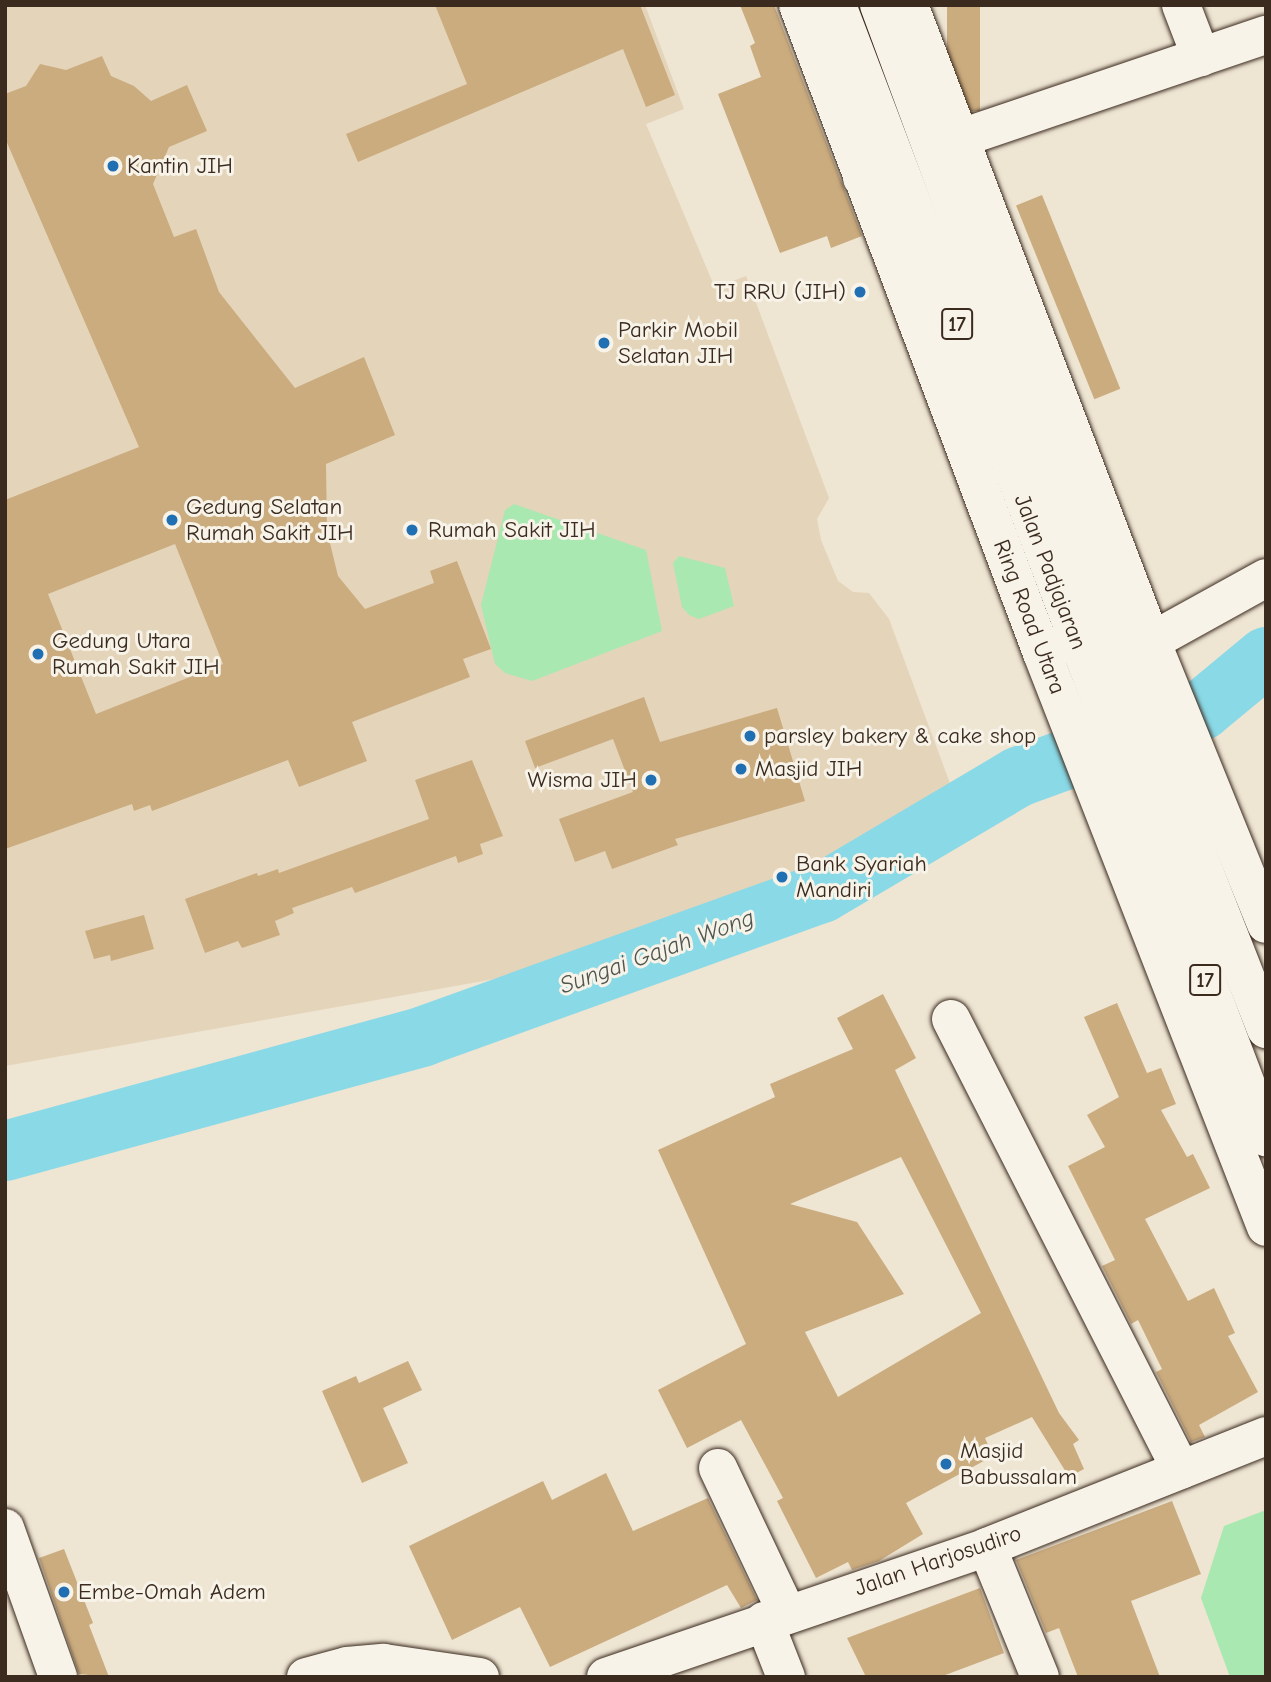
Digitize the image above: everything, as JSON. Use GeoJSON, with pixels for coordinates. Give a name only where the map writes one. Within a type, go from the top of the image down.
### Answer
{"type":"FeatureCollection","features":[{"type":"Feature","properties":{"kind":"main road"},"geometry":{"type":"LineString","coordinates":[[798,5],[880,172]]}},
{"type":"Feature","properties":{"kind":"main road","name":"Jalan Padjajaran"},"geometry":{"type":"LineString","coordinates":[[837,5],[880,172],[1072,648],[1173,795],[1266,1028]]}},
{"type":"Feature","properties":{"kind":"main road","name":"Jalan Padjajaran"},"geometry":{"type":"LineString","coordinates":[[879,5],[946,143],[1072,648],[1133,836],[1266,1136]]}},
{"type":"Feature","properties":{"kind":"main road"},"geometry":{"type":"LineString","coordinates":[[909,5],[946,143],[1266,924]]}},
{"type":"Feature","properties":{"kind":"main road"},"geometry":{"type":"LineString","coordinates":[[1181,5],[1201,57]]}},
{"type":"Feature","properties":{"kind":"main road"},"geometry":{"type":"LineString","coordinates":[[946,143],[1266,36]]}},
{"type":"Feature","properties":{"kind":"main road"},"geometry":{"type":"LineString","coordinates":[[1153,644],[1266,578]]}},
{"type":"Feature","properties":{"kind":"main road"},"geometry":{"type":"LineString","coordinates":[[1133,836],[1266,1227]]}},
{"type":"Feature","properties":{"kind":"main road"},"geometry":{"type":"LineString","coordinates":[[951,1019],[1181,1470]]}},
{"type":"Feature","properties":{"kind":"main road","name":"Jalan Harjosudiro"},"geometry":{"type":"LineString","coordinates":[[606,1677],[987,1547],[1266,1436]]}},
{"type":"Feature","properties":{"kind":"main road"},"geometry":{"type":"LineString","coordinates":[[718,1468],[776,1617],[786,1677]]}},
{"type":"Feature","properties":{"kind":"main road"},"geometry":{"type":"LineString","coordinates":[[5,1528],[58,1677]]}},
{"type":"Feature","properties":{"kind":"main road"},"geometry":{"type":"LineString","coordinates":[[987,1547],[1040,1677]]}},
{"type":"Feature","properties":{"kind":"main road"},"geometry":{"type":"LineString","coordinates":[[306,1677],[347,1666],[384,1663],[480,1677]]}},
{"type":"Feature","properties":{"kind":"shaded area","name":"Rumah Sakit JIH"},"geometry":{"type":"Polygon","coordinates":[[[5,5],[645,5],[684,109],[646,124],[715,288],[746,276],[829,498],[817,519],[821,540],[838,581],[853,592],[869,593],[889,619],[961,813],[793,926],[5,1066],[5,5]]]}},
{"type":"Feature","properties":{"kind":"green space"},"geometry":{"type":"Polygon","coordinates":[[[514,504],[646,550],[662,631],[532,681],[505,673],[495,664],[481,605],[505,510],[514,504]]]}},
{"type":"Feature","properties":{"kind":"green space"},"geometry":{"type":"Polygon","coordinates":[[[679,556],[725,568],[734,606],[699,619],[689,615],[682,607],[673,563],[679,556]]]}},
{"type":"Feature","properties":{"kind":"green space"},"geometry":{"type":"Polygon","coordinates":[[[1266,1510],[1266,1677],[1230,1677],[1201,1598],[1224,1526],[1266,1510]]]}},
{"type":"Feature","properties":{"kind":"building"},"geometry":{"type":"Polygon","coordinates":[[[435,5],[640,5],[675,95],[646,107],[623,49],[358,162],[346,134],[467,84],[435,5]]]}},
{"type":"Feature","properties":{"kind":"building"},"geometry":{"type":"Polygon","coordinates":[[[740,5],[774,5],[862,236],[831,248],[827,236],[780,253],[718,94],[761,77],[750,46],[755,43],[740,5]]]}},
{"type":"Feature","properties":{"kind":"building"},"geometry":{"type":"Polygon","coordinates":[[[947,5],[980,5],[980,111],[947,111],[947,5]]]}},
{"type":"Feature","properties":{"kind":"building","name":"Gedung Selatan Rumah Sakit JIH"},"geometry":{"type":"Polygon","coordinates":[[[102,56],[111,76],[134,86],[151,101],[187,85],[207,131],[169,147],[153,184],[174,237],[196,229],[219,292],[295,388],[364,357],[395,435],[326,464],[327,531],[338,576],[365,609],[434,583],[430,571],[457,561],[491,649],[463,659],[470,677],[352,722],[367,761],[299,787],[288,760],[152,811],[150,805],[134,811],[132,804],[5,849],[5,500],[139,447],[5,138],[5,94],[26,86],[40,64],[66,70],[102,56]],[[175,544],[48,594],[96,714],[223,664],[175,544]]]}},
{"type":"Feature","properties":{"kind":"building"},"geometry":{"type":"Polygon","coordinates":[[[1042,195],[1120,389],[1094,399],[1016,205],[1042,195]]]}},
{"type":"Feature","properties":{"kind":"building"},"geometry":{"type":"Polygon","coordinates":[[[644,697],[660,742],[777,708],[805,801],[675,839],[678,845],[612,869],[605,851],[575,862],[559,819],[633,792],[613,739],[535,768],[525,741],[644,697]]]}},
{"type":"Feature","properties":{"kind":"building"},"geometry":{"type":"Polygon","coordinates":[[[472,760],[503,836],[480,844],[483,854],[458,863],[456,856],[355,893],[352,887],[292,908],[294,913],[275,921],[280,935],[242,948],[238,941],[205,953],[185,899],[257,873],[258,876],[278,869],[279,873],[429,819],[415,780],[472,760]]]}},
{"type":"Feature","properties":{"kind":"building"},"geometry":{"type":"Polygon","coordinates":[[[144,915],[154,949],[111,961],[110,955],[94,959],[85,931],[144,915]]]}},
{"type":"Feature","properties":{"kind":"building"},"geometry":{"type":"Polygon","coordinates":[[[883,994],[916,1058],[895,1070],[1059,1413],[1079,1440],[1073,1444],[1084,1469],[1069,1477],[1032,1417],[985,1438],[993,1456],[906,1503],[923,1534],[879,1561],[852,1570],[848,1562],[816,1578],[777,1501],[783,1498],[741,1420],[687,1448],[658,1390],[746,1344],[658,1150],[775,1097],[770,1084],[853,1049],[837,1018],[883,994]],[[901,1157],[790,1204],[857,1222],[904,1294],[805,1332],[838,1397],[981,1313],[901,1157]]]}},
{"type":"Feature","properties":{"kind":"building"},"geometry":{"type":"Polygon","coordinates":[[[1117,1003],[1147,1073],[1161,1068],[1176,1104],[1161,1110],[1187,1157],[1193,1154],[1210,1188],[1145,1219],[1188,1301],[1214,1288],[1235,1333],[1228,1336],[1258,1392],[1199,1425],[1205,1437],[1191,1442],[1156,1372],[1162,1369],[1138,1320],[1131,1324],[1102,1266],[1115,1260],[1068,1166],[1105,1147],[1087,1115],[1119,1097],[1084,1017],[1117,1003]]]}},
{"type":"Feature","properties":{"kind":"building"},"geometry":{"type":"Polygon","coordinates":[[[408,1361],[422,1390],[383,1408],[408,1463],[362,1483],[322,1391],[356,1376],[359,1383],[408,1361]]]}},
{"type":"Feature","properties":{"kind":"building"},"geometry":{"type":"Polygon","coordinates":[[[606,1473],[633,1531],[708,1498],[757,1600],[741,1608],[727,1585],[550,1667],[520,1607],[452,1640],[409,1546],[543,1481],[552,1500],[606,1473]]]}},
{"type":"Feature","properties":{"kind":"building"},"geometry":{"type":"Polygon","coordinates":[[[1172,1501],[1201,1574],[1131,1601],[1160,1677],[1078,1677],[1059,1628],[1046,1633],[1016,1560],[1172,1501]]]}},
{"type":"Feature","properties":{"kind":"building","name":"Embe-Omah Adem"},"geometry":{"type":"Polygon","coordinates":[[[64,1549],[93,1623],[89,1625],[109,1677],[79,1674],[39,1558],[64,1549]]]}},
{"type":"Feature","properties":{"kind":"building"},"geometry":{"type":"Polygon","coordinates":[[[980,1588],[1004,1653],[940,1677],[866,1677],[847,1638],[980,1588]]]}},
{"type":"Feature","properties":{"kind":"waterway","name":"Sungai Gajah Wong"},"geometry":{"type":"LineString","coordinates":[[5,1151],[424,1036],[822,893],[1018,777],[1202,710],[1266,657]]}},
{"type":"Feature","properties":{"kind":"place","name":"Kantin JIH"},"geometry":{"type":"Point","coordinates":[113,166]}},
{"type":"Feature","properties":{"kind":"place","name":"TJ RRU (JIH)"},"geometry":{"type":"Point","coordinates":[860,292]}},
{"type":"Feature","properties":{"kind":"place","name":"Parkir Mobil Selatan JIH"},"geometry":{"type":"Point","coordinates":[604,343]}},
{"type":"Feature","properties":{"kind":"place","name":"Gedung Selatan Rumah Sakit JIH"},"geometry":{"type":"Point","coordinates":[172,520]}},
{"type":"Feature","properties":{"kind":"place","name":"Rumah Sakit JIH"},"geometry":{"type":"Point","coordinates":[412,530]}},
{"type":"Feature","properties":{"kind":"place","name":"Gedung Utara Rumah Sakit JIH"},"geometry":{"type":"Point","coordinates":[38,654]}},
{"type":"Feature","properties":{"kind":"place","name":"parsley bakery & cake shop"},"geometry":{"type":"Point","coordinates":[750,736]}},
{"type":"Feature","properties":{"kind":"place","name":"Masjid JIH"},"geometry":{"type":"Point","coordinates":[741,769]}},
{"type":"Feature","properties":{"kind":"place","name":"Wisma JIH"},"geometry":{"type":"Point","coordinates":[651,780]}},
{"type":"Feature","properties":{"kind":"place","name":"Bank Syariah Mandiri"},"geometry":{"type":"Point","coordinates":[782,877]}},
{"type":"Feature","properties":{"kind":"place","name":"Masjid Babussalam"},"geometry":{"type":"Point","coordinates":[946,1464]}},
{"type":"Feature","properties":{"kind":"place","name":"Embe-Omah Adem"},"geometry":{"type":"Point","coordinates":[64,1592]}}]}
